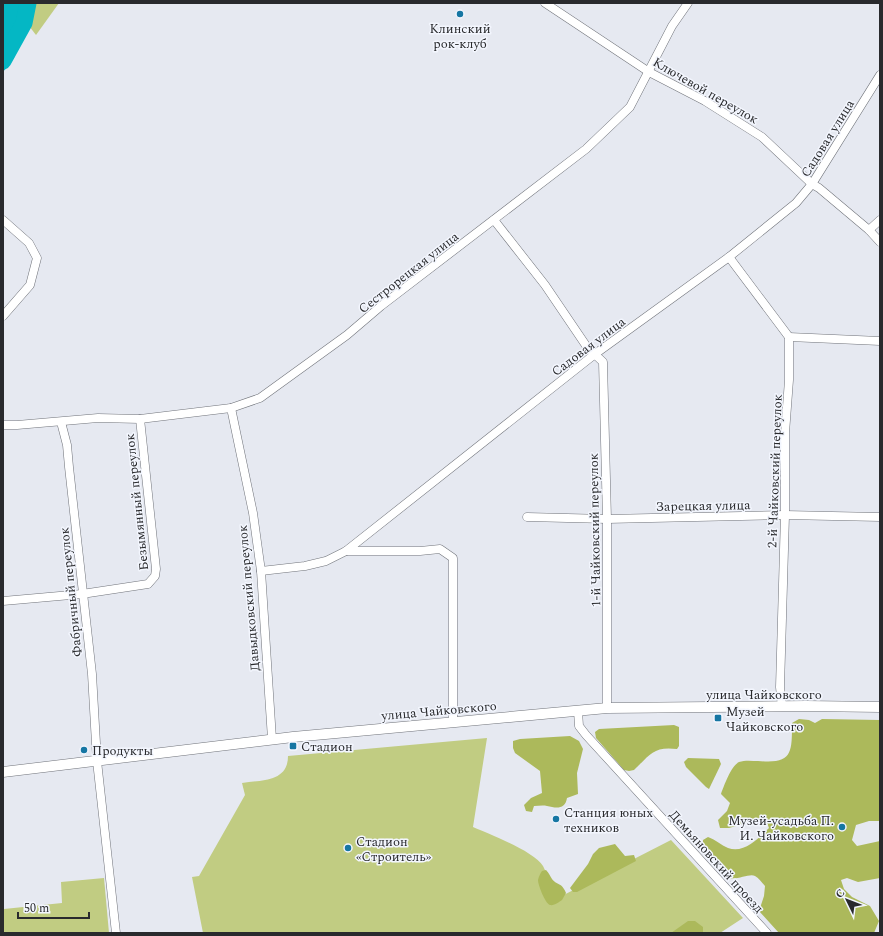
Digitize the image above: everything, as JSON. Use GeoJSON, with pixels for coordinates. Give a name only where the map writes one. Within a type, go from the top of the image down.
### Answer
{"type":"FeatureCollection","features":[{"type":"Feature","properties":{"kind":"street","name":"Ключевой переулок"},"geometry":{"type":"LineString","coordinates":[[546,3],[649,72],[705,101],[762,136],[812,184],[869,230],[880,242]]}},
{"type":"Feature","properties":{"kind":"street","name":"Сестрорецкая улица"},"geometry":{"type":"LineString","coordinates":[[3,425],[61,422],[98,418],[140,420],[231,408],[260,398],[347,335],[382,306],[586,149],[630,106],[672,26],[688,3]]}},
{"type":"Feature","properties":{"kind":"street","name":"Садовая улица"},"geometry":{"type":"LineString","coordinates":[[261,571],[305,566],[326,561],[346,551],[595,354],[729,257],[796,203],[812,184],[880,75]]}},
{"type":"Feature","properties":{"kind":"street"},"geometry":{"type":"LineString","coordinates":[[3,220],[29,243],[37,258],[30,285],[3,316]]}},
{"type":"Feature","properties":{"kind":"street","name":"1-й Чайковский переулок"},"geometry":{"type":"LineString","coordinates":[[494,220],[545,285],[587,347],[603,362],[607,519],[607,708]]}},
{"type":"Feature","properties":{"kind":"street"},"geometry":{"type":"LineString","coordinates":[[869,230],[880,220]]}},
{"type":"Feature","properties":{"kind":"street"},"geometry":{"type":"LineString","coordinates":[[729,257],[788,337],[880,341]]}},
{"type":"Feature","properties":{"kind":"street","name":"2-й Чайковский переулок"},"geometry":{"type":"LineString","coordinates":[[782,706],[780,687],[786,433],[789,380],[788,337]]}},
{"type":"Feature","properties":{"kind":"street","name":"Давыдковский переулок"},"geometry":{"type":"LineString","coordinates":[[231,408],[253,513],[261,571],[272,739]]}},
{"type":"Feature","properties":{"kind":"street","name":"Безымянный переулок"},"geometry":{"type":"LineString","coordinates":[[82,594],[148,584],[155,576],[156,569],[140,420]]}},
{"type":"Feature","properties":{"kind":"street","name":"Фабричный переулок"},"geometry":{"type":"LineString","coordinates":[[61,422],[67,445],[82,594],[92,674],[97,761],[116,933]]}},
{"type":"Feature","properties":{"kind":"street","name":"Зарецкая улица"},"geometry":{"type":"LineString","coordinates":[[527,517],[607,519],[785,515],[880,517]]}},
{"type":"Feature","properties":{"kind":"street"},"geometry":{"type":"LineString","coordinates":[[346,551],[420,551],[440,549],[453,558],[453,722]]}},
{"type":"Feature","properties":{"kind":"street"},"geometry":{"type":"LineString","coordinates":[[3,602],[82,594]]}},
{"type":"Feature","properties":{"kind":"street","name":"улица Чайковского"},"geometry":{"type":"LineString","coordinates":[[3,772],[272,739],[607,708],[782,706],[880,707]]}},
{"type":"Feature","properties":{"kind":"street","name":"Демьяновский проезд"},"geometry":{"type":"LineString","coordinates":[[578,711],[579,726],[586,735],[767,933]]}},
{"type":"Feature","properties":{"kind":"green space"},"geometry":{"type":"Polygon","coordinates":[[[29,3],[59,3],[36,35],[26,22],[29,3]]]}},
{"type":"Feature","properties":{"kind":"green space"},"geometry":{"type":"Polygon","coordinates":[[[799,719],[809,720],[815,723],[822,719],[880,720],[880,821],[869,821],[856,825],[852,840],[857,846],[880,841],[880,878],[858,882],[847,878],[841,880],[844,889],[852,897],[870,906],[879,921],[874,933],[779,933],[759,911],[764,896],[765,886],[753,875],[729,878],[722,864],[713,858],[703,845],[703,840],[708,837],[728,848],[740,849],[751,844],[769,828],[766,820],[761,819],[729,828],[720,828],[718,820],[727,811],[730,803],[721,794],[733,768],[739,762],[778,761],[788,755],[791,742],[792,723],[799,719]]]}},
{"type":"Feature","properties":{"kind":"green space"},"geometry":{"type":"Polygon","coordinates":[[[674,725],[679,727],[679,746],[677,749],[669,748],[657,750],[648,756],[634,770],[629,771],[624,770],[596,738],[595,732],[599,729],[674,725]]]}},
{"type":"Feature","properties":{"kind":"green space"},"geometry":{"type":"Polygon","coordinates":[[[570,736],[579,741],[583,749],[577,773],[578,794],[567,798],[564,805],[560,807],[534,806],[532,812],[526,811],[524,805],[531,798],[542,793],[540,771],[515,753],[513,741],[520,739],[570,736]]]}},
{"type":"Feature","properties":{"kind":"green space","name":"Стадион «Строитель»"},"geometry":{"type":"Polygon","coordinates":[[[487,738],[473,827],[521,849],[538,860],[545,870],[550,902],[671,840],[743,918],[720,933],[203,933],[192,877],[199,876],[245,795],[242,783],[265,780],[279,775],[284,771],[287,765],[288,756],[487,738]]]}},
{"type":"Feature","properties":{"kind":"green space"},"geometry":{"type":"Polygon","coordinates":[[[688,758],[719,759],[721,764],[709,789],[686,767],[684,762],[688,758]]]}},
{"type":"Feature","properties":{"kind":"green space"},"geometry":{"type":"Polygon","coordinates":[[[615,844],[625,856],[634,855],[636,861],[577,892],[573,892],[570,888],[588,864],[593,854],[599,848],[615,844]]]}},
{"type":"Feature","properties":{"kind":"green space"},"geometry":{"type":"Polygon","coordinates":[[[546,870],[554,881],[563,887],[566,893],[562,900],[553,905],[548,904],[546,901],[538,882],[541,872],[546,870]]]}},
{"type":"Feature","properties":{"kind":"green space"},"geometry":{"type":"Polygon","coordinates":[[[104,878],[109,933],[3,933],[3,894],[4,909],[62,903],[61,882],[104,878]]]}},
{"type":"Feature","properties":{"kind":"green space"},"geometry":{"type":"Polygon","coordinates":[[[688,921],[695,921],[703,927],[703,933],[671,933],[688,921]]]}},
{"type":"Feature","properties":{"kind":"water"},"geometry":{"type":"Polygon","coordinates":[[[3,3],[27,3],[14,58],[3,72],[3,3]]]}},
{"type":"Feature","properties":{"kind":"waterway"},"geometry":{"type":"LineString","coordinates":[[3,61],[24,23],[28,3]]}},
{"type":"Feature","properties":{"kind":"place","name":"Клинский рок-клуб"},"geometry":{"type":"Point","coordinates":[460,14]}},
{"type":"Feature","properties":{"kind":"place","name":"Музей Чайковского"},"geometry":{"type":"Point","coordinates":[718,718]}},
{"type":"Feature","properties":{"kind":"place","name":"Стадион"},"geometry":{"type":"Point","coordinates":[293,746]}},
{"type":"Feature","properties":{"kind":"place","name":"Продукты"},"geometry":{"type":"Point","coordinates":[84,750]}},
{"type":"Feature","properties":{"kind":"place","name":"Станция юных техников"},"geometry":{"type":"Point","coordinates":[556,819]}},
{"type":"Feature","properties":{"kind":"place","name":"Музей-усадьба П. И. Чайковского"},"geometry":{"type":"Point","coordinates":[842,827]}},
{"type":"Feature","properties":{"kind":"place","name":"Стадион «Строитель»"},"geometry":{"type":"Point","coordinates":[348,848]}}]}
